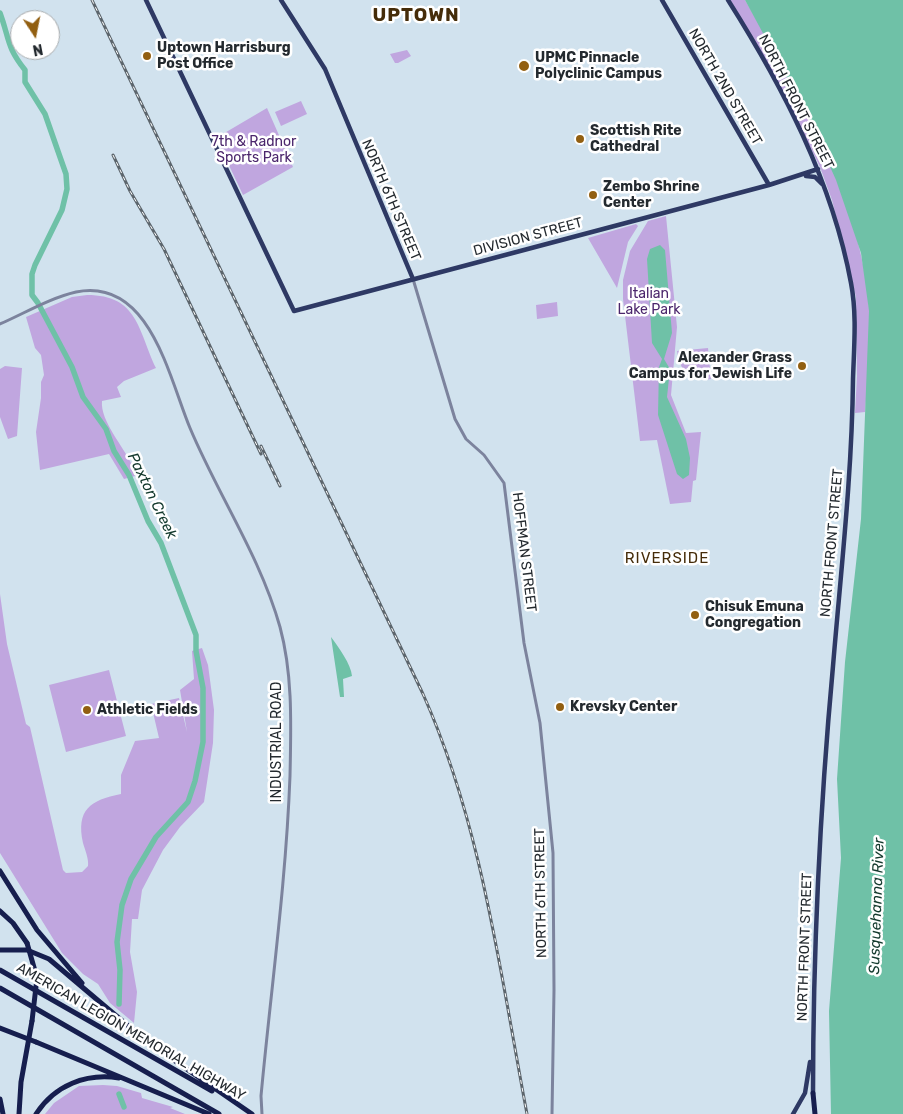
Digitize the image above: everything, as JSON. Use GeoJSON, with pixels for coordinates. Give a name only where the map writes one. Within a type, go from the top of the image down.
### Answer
{"type":"FeatureCollection","features":[{"type":"Feature","properties":{"kind":"highway"},"geometry":{"type":"LineString","coordinates":[[0,871],[45,940],[108,1010]]}},
{"type":"Feature","properties":{"kind":"highway"},"geometry":{"type":"LineString","coordinates":[[0,911],[17,928],[27,943],[37,978],[18,1114]]}},
{"type":"Feature","properties":{"kind":"highway"},"geometry":{"type":"LineString","coordinates":[[0,950],[23,949],[46,957],[158,1050],[252,1114]]}},
{"type":"Feature","properties":{"kind":"highway","name":"AMERICAN LEGION MEMORIAL HIGHWAY"},"geometry":{"type":"LineString","coordinates":[[0,970],[252,1114]]}},
{"type":"Feature","properties":{"kind":"highway","name":"AMERICAN LEGION MEMORIAL HIGHWAY"},"geometry":{"type":"LineString","coordinates":[[0,988],[219,1114]]}},
{"type":"Feature","properties":{"kind":"highway"},"geometry":{"type":"LineString","coordinates":[[0,1028],[210,1114]]}},
{"type":"Feature","properties":{"kind":"highway"},"geometry":{"type":"LineString","coordinates":[[36,1114],[53,1094],[75,1082],[100,1077],[129,1081]]}},
{"type":"Feature","properties":{"kind":"highway"},"geometry":{"type":"LineString","coordinates":[[813,1093],[814,1114]]}},
{"type":"Feature","properties":{"kind":"highway"},"geometry":{"type":"LineString","coordinates":[[0,1099],[3,1114]]}},
{"type":"Feature","properties":{"kind":"main road","name":"DIVISION STREET"},"geometry":{"type":"LineString","coordinates":[[146,0],[294,311],[769,185],[818,169]]}},
{"type":"Feature","properties":{"kind":"main road","name":"NORTH 6TH STREET"},"geometry":{"type":"LineString","coordinates":[[280,0],[325,69],[413,279]]}},
{"type":"Feature","properties":{"kind":"main road","name":"NORTH 2ND STREET"},"geometry":{"type":"LineString","coordinates":[[662,0],[769,185]]}},
{"type":"Feature","properties":{"kind":"main road","name":"NORTH FRONT STREET"},"geometry":{"type":"LineString","coordinates":[[728,0],[776,84],[818,169],[850,277],[854,315],[853,413],[847,519],[832,680],[815,930],[813,1093]]}},
{"type":"Feature","properties":{"kind":"main road","name":"DIVISION STREET"},"geometry":{"type":"LineString","coordinates":[[797,177],[815,177],[825,189]]}},
{"type":"Feature","properties":{"kind":"main road"},"geometry":{"type":"LineString","coordinates":[[793,1114],[803,1100],[809,1080],[813,1006]]}},
{"type":"Feature","properties":{"kind":"street","name":"NORTH 6TH STREET"},"geometry":{"type":"LineString","coordinates":[[413,279],[455,420]]}},
{"type":"Feature","properties":{"kind":"street","name":"INDUSTRIAL ROAD"},"geometry":{"type":"LineString","coordinates":[[0,324],[70,294],[91,291],[114,296],[136,311],[148,328],[189,426],[266,584],[286,655],[291,716],[288,820],[264,1068],[262,1114]]}},
{"type":"Feature","properties":{"kind":"street","name":"HOFFMAN STREET"},"geometry":{"type":"LineString","coordinates":[[455,420],[466,439],[484,455],[504,483],[529,674]]}},
{"type":"Feature","properties":{"kind":"street","name":"NORTH 6TH STREET"},"geometry":{"type":"LineString","coordinates":[[529,674],[540,723],[554,853],[552,1114]]}},
{"type":"Feature","properties":{"kind":"green space"},"geometry":{"type":"Polygon","coordinates":[[[730,0],[745,0],[782,64],[818,135],[848,209],[859,245],[868,296],[870,346],[865,412],[855,413],[857,376],[856,297],[832,200],[820,167],[792,110],[730,0]]]}},
{"type":"Feature","properties":{"kind":"green space"},"geometry":{"type":"Polygon","coordinates":[[[407,50],[411,56],[395,63],[390,54],[407,50]]]}},
{"type":"Feature","properties":{"kind":"green space"},"geometry":{"type":"Polygon","coordinates":[[[301,101],[307,114],[281,126],[275,112],[301,101]]]}},
{"type":"Feature","properties":{"kind":"green space","name":"7th & Radnor Sports Park"},"geometry":{"type":"Polygon","coordinates":[[[267,108],[293,167],[243,195],[216,138],[267,108]]]}},
{"type":"Feature","properties":{"kind":"green space","name":"Italian Lake Park"},"geometry":{"type":"Polygon","coordinates":[[[666,216],[677,327],[671,395],[686,433],[701,432],[696,480],[693,481],[691,502],[670,504],[657,440],[640,441],[623,299],[623,280],[630,251],[648,221],[666,216]]]}},
{"type":"Feature","properties":{"kind":"green space"},"geometry":{"type":"Polygon","coordinates":[[[636,224],[638,226],[628,242],[617,288],[588,238],[636,224]]]}},
{"type":"Feature","properties":{"kind":"green space"},"geometry":{"type":"Polygon","coordinates":[[[87,295],[117,301],[126,308],[140,328],[156,368],[124,381],[117,387],[121,397],[102,401],[105,417],[128,458],[135,476],[124,479],[109,454],[40,470],[36,432],[41,398],[41,382],[44,375],[41,355],[35,348],[26,317],[72,297],[87,295]]]}},
{"type":"Feature","properties":{"kind":"green space"},"geometry":{"type":"Polygon","coordinates":[[[557,302],[558,316],[537,319],[536,305],[557,302]]]}},
{"type":"Feature","properties":{"kind":"green space"},"geometry":{"type":"Polygon","coordinates":[[[708,348],[711,379],[703,380],[691,377],[683,370],[677,351],[708,348]]]}},
{"type":"Feature","properties":{"kind":"green space"},"geometry":{"type":"Polygon","coordinates":[[[5,366],[22,368],[17,436],[8,439],[0,417],[0,369],[5,366]]]}},
{"type":"Feature","properties":{"kind":"green space"},"geometry":{"type":"Polygon","coordinates":[[[0,594],[7,644],[26,724],[30,727],[63,870],[66,873],[82,872],[88,866],[81,832],[84,815],[88,808],[94,803],[110,796],[121,794],[121,775],[135,741],[159,738],[151,704],[179,698],[187,732],[180,690],[194,679],[192,651],[202,648],[208,665],[214,710],[213,743],[204,802],[180,827],[163,850],[142,890],[138,919],[132,919],[130,952],[137,992],[134,1023],[110,1003],[98,984],[83,974],[62,953],[0,853],[0,594]]]}},
{"type":"Feature","properties":{"kind":"green space","name":"Athletic Fields"},"geometry":{"type":"Polygon","coordinates":[[[109,670],[126,736],[66,752],[49,685],[109,670]]]}},
{"type":"Feature","properties":{"kind":"green space"},"geometry":{"type":"Polygon","coordinates":[[[79,1086],[117,1086],[141,1093],[142,1098],[173,1107],[170,1108],[185,1114],[45,1114],[54,1103],[79,1086]]]}},
{"type":"Feature","properties":{"kind":"water","name":"Susquehanna River"},"geometry":{"type":"Polygon","coordinates":[[[745,0],[903,0],[903,1114],[831,1114],[829,1011],[841,858],[837,779],[845,662],[861,519],[869,311],[861,253],[836,180],[805,111],[745,0]]]}},
{"type":"Feature","properties":{"kind":"water"},"geometry":{"type":"Polygon","coordinates":[[[660,245],[665,250],[672,333],[664,359],[670,369],[667,397],[686,439],[690,458],[689,475],[683,479],[677,474],[658,415],[659,367],[662,359],[652,343],[647,259],[650,249],[660,245]]]}},
{"type":"Feature","properties":{"kind":"water"},"geometry":{"type":"Polygon","coordinates":[[[331,637],[344,656],[351,671],[352,676],[343,679],[344,697],[340,697],[331,637]]]}},
{"type":"Feature","properties":{"kind":"waterway","name":"Paxton Creek"},"geometry":{"type":"LineString","coordinates":[[0,13],[11,49],[25,70],[25,82],[45,114],[66,174],[67,189],[62,210],[35,265],[32,274],[32,295],[72,367],[83,397],[106,429],[114,451],[129,475],[148,521],[161,543],[196,635],[196,651],[203,688],[203,742],[195,781],[188,802],[156,837],[131,879],[122,905],[117,942],[120,970],[119,1004]]}},
{"type":"Feature","properties":{"kind":"waterway","name":"Paxton Creek"},"geometry":{"type":"LineString","coordinates":[[119,1094],[124,1107]]}},
{"type":"Feature","properties":{"kind":"railway"},"geometry":{"type":"LineString","coordinates":[[92,0],[423,694],[443,744],[475,847],[498,954],[527,1114]]}},
{"type":"Feature","properties":{"kind":"railway"},"geometry":{"type":"LineString","coordinates":[[113,155],[130,191],[164,249],[261,454]]}},
{"type":"Feature","properties":{"kind":"railway"},"geometry":{"type":"LineString","coordinates":[[261,446],[280,486]]}},
{"type":"Feature","properties":{"kind":"place","name":"Uptown Harrisburg Post Office"},"geometry":{"type":"Point","coordinates":[147,56]}},
{"type":"Feature","properties":{"kind":"place","name":"UPMC Pinnacle Polyclinic Campus"},"geometry":{"type":"Point","coordinates":[524,66]}},
{"type":"Feature","properties":{"kind":"place","name":"Scottish Rite Cathedral"},"geometry":{"type":"Point","coordinates":[580,139]}},
{"type":"Feature","properties":{"kind":"place","name":"Zembo Shrine Center"},"geometry":{"type":"Point","coordinates":[593,195]}},
{"type":"Feature","properties":{"kind":"place","name":"Alexander Grass Campus for Jewish Life"},"geometry":{"type":"Point","coordinates":[802,366]}},
{"type":"Feature","properties":{"kind":"place","name":"Chisuk Emuna Congregation"},"geometry":{"type":"Point","coordinates":[695,615]}},
{"type":"Feature","properties":{"kind":"place","name":"Krevsky Center"},"geometry":{"type":"Point","coordinates":[560,707]}},
{"type":"Feature","properties":{"kind":"place","name":"Athletic Fields"},"geometry":{"type":"Point","coordinates":[87,710]}},
{"type":"Feature","properties":{"kind":"district","name":"UPTOWN"},"geometry":{"type":"Point","coordinates":[416,16]}},
{"type":"Feature","properties":{"kind":"district","name":"RIVERSIDE"},"geometry":{"type":"Point","coordinates":[667,559]}}]}
